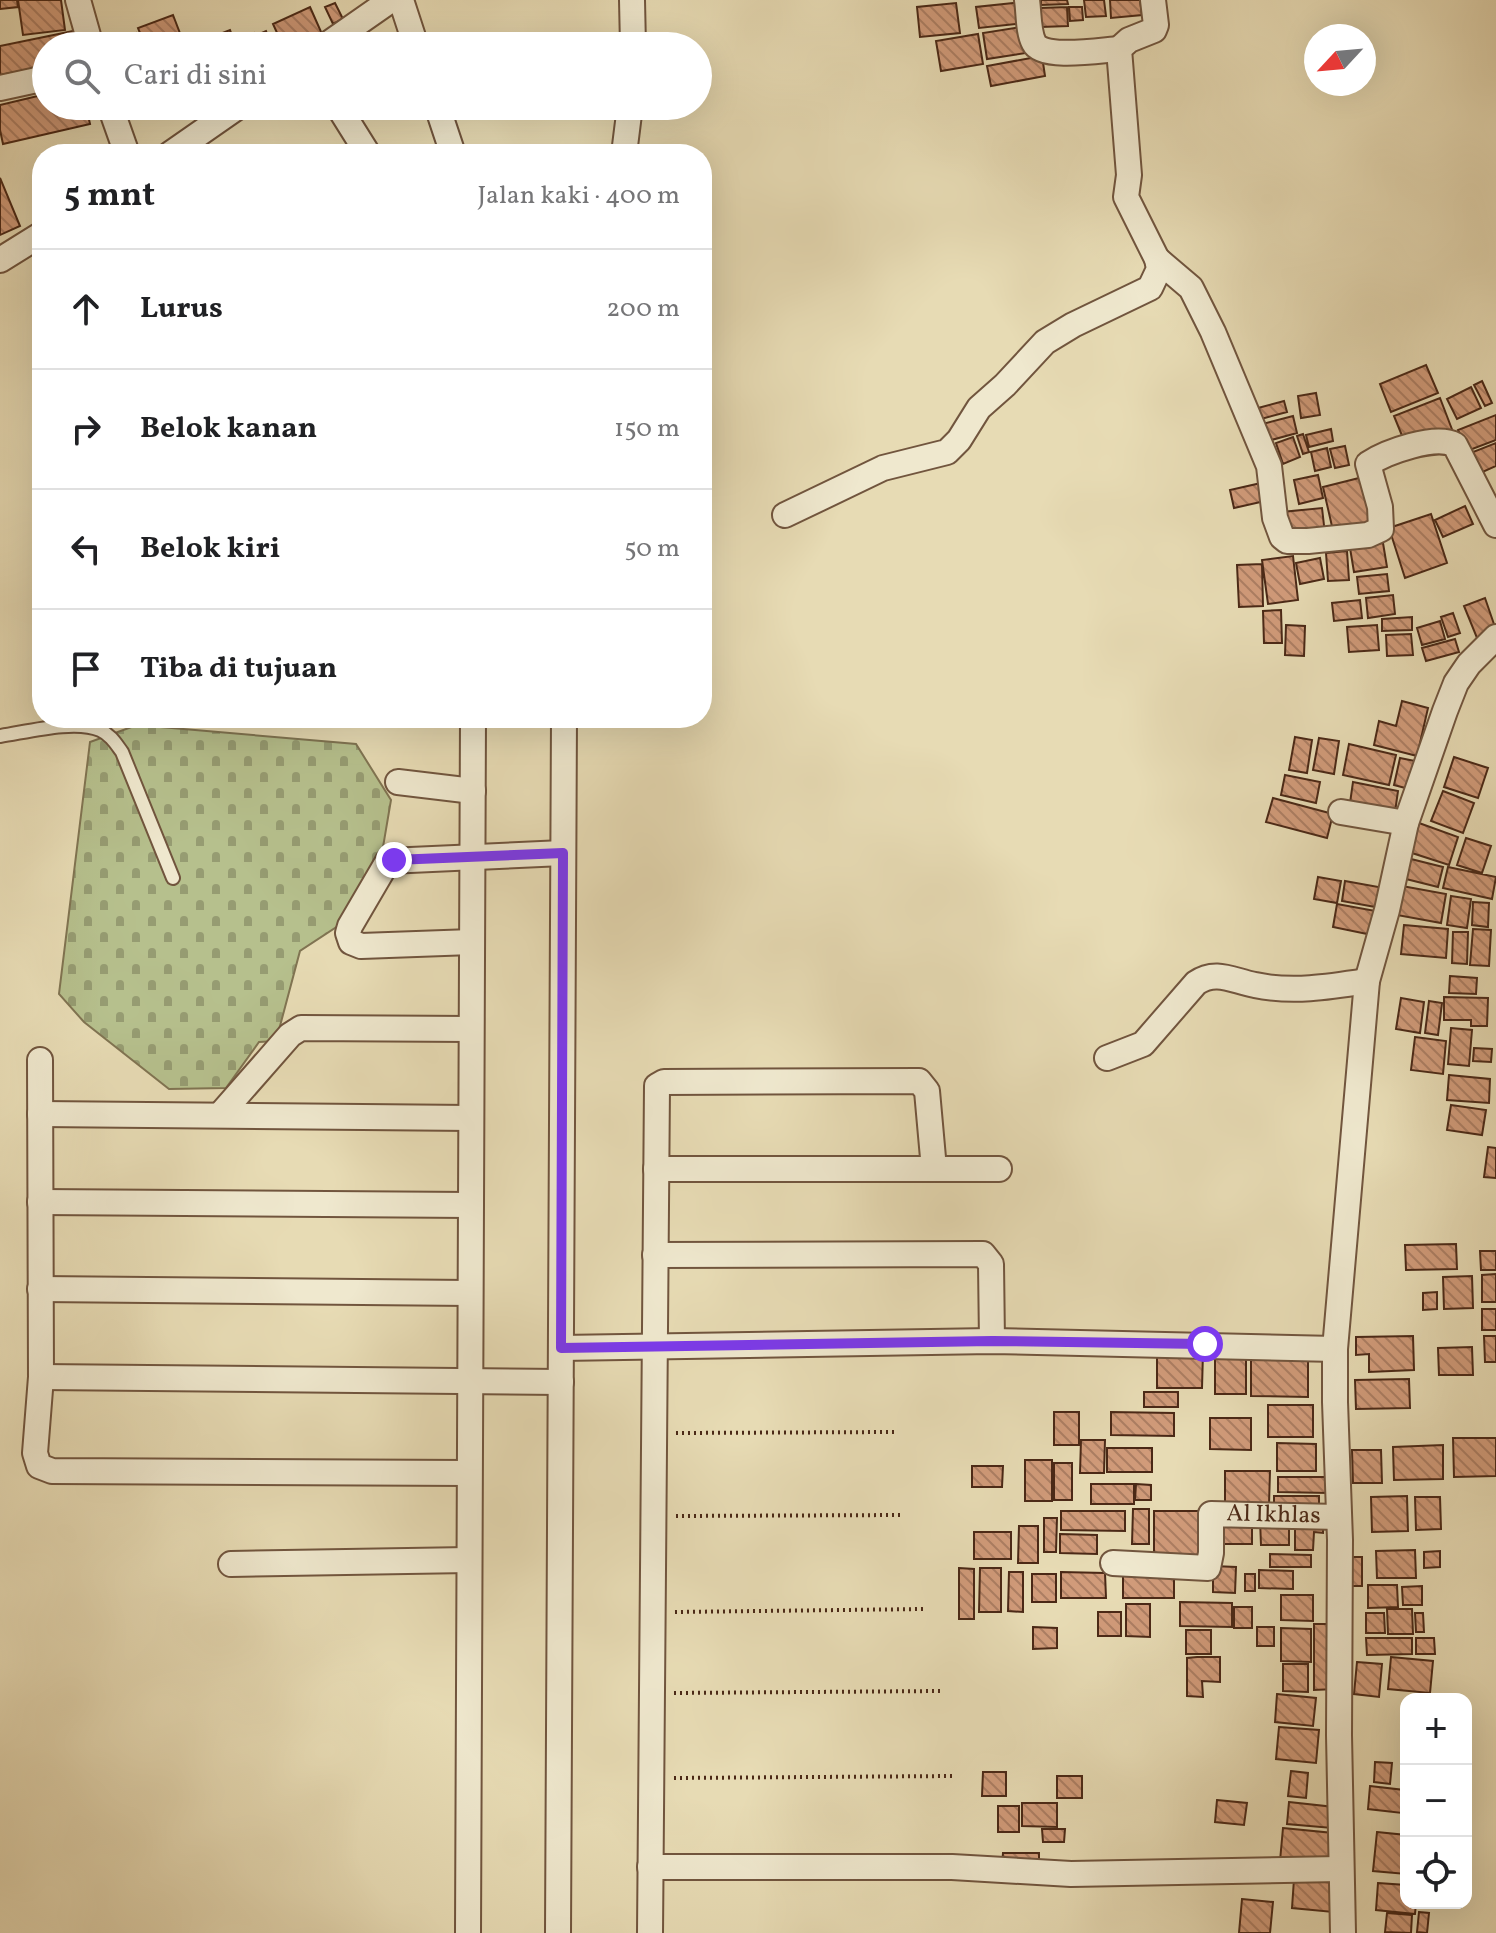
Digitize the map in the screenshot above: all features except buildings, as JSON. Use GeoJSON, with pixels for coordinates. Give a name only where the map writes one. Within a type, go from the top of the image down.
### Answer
{"type":"FeatureCollection","features":[{"type":"Feature","properties":{"kind":"street"},"geometry":{"type":"LineString","coordinates":[[78,0],[87,32]]}},
{"type":"Feature","properties":{"kind":"street"},"geometry":{"type":"LineString","coordinates":[[345,32],[391,0]]}},
{"type":"Feature","properties":{"kind":"street"},"geometry":{"type":"LineString","coordinates":[[401,0],[411,32]]}},
{"type":"Feature","properties":{"kind":"street"},"geometry":{"type":"LineString","coordinates":[[632,0],[633,32]]}},
{"type":"Feature","properties":{"kind":"street"},"geometry":{"type":"LineString","coordinates":[[1027,0],[1034,43],[1039,49],[1051,53],[1119,49],[1129,40],[1154,30],[1153,0]]}},
{"type":"Feature","properties":{"kind":"street"},"geometry":{"type":"LineString","coordinates":[[785,515],[883,468],[937,456],[954,447],[979,408],[1045,342],[1150,288],[1159,269],[1157,259],[1126,197],[1129,175],[1119,49]]}},
{"type":"Feature","properties":{"kind":"street"},"geometry":{"type":"LineString","coordinates":[[0,88],[32,81]]}},
{"type":"Feature","properties":{"kind":"street"},"geometry":{"type":"LineString","coordinates":[[115,120],[123,144]]}},
{"type":"Feature","properties":{"kind":"street"},"geometry":{"type":"LineString","coordinates":[[184,144],[219,120]]}},
{"type":"Feature","properties":{"kind":"street"},"geometry":{"type":"LineString","coordinates":[[347,120],[362,144]]}},
{"type":"Feature","properties":{"kind":"street"},"geometry":{"type":"LineString","coordinates":[[442,120],[450,144]]}},
{"type":"Feature","properties":{"kind":"street"},"geometry":{"type":"LineString","coordinates":[[625,144],[628,120]]}},
{"type":"Feature","properties":{"kind":"street"},"geometry":{"type":"LineString","coordinates":[[0,260],[32,240]]}},
{"type":"Feature","properties":{"kind":"street"},"geometry":{"type":"LineString","coordinates":[[1157,259],[1191,288],[1213,332],[1269,466],[1275,518],[1282,537],[1287,541],[1368,535],[1381,529],[1380,507],[1368,464],[1381,455],[1428,442],[1450,442],[1455,445],[1496,525]]}},
{"type":"Feature","properties":{"kind":"street"},"geometry":{"type":"LineString","coordinates":[[1343,1933],[1335,1349],[1367,981],[1387,910],[1406,823],[1456,683],[1469,664],[1496,637]]}},
{"type":"Feature","properties":{"kind":"street"},"geometry":{"type":"LineString","coordinates":[[468,1933],[473,728]]}},
{"type":"Feature","properties":{"kind":"street"},"geometry":{"type":"LineString","coordinates":[[558,1933],[564,728]]}},
{"type":"Feature","properties":{"kind":"street"},"geometry":{"type":"LineString","coordinates":[[398,782],[473,791]]}},
{"type":"Feature","properties":{"kind":"street"},"geometry":{"type":"LineString","coordinates":[[1341,812],[1406,823]]}},
{"type":"Feature","properties":{"kind":"street"},"geometry":{"type":"LineString","coordinates":[[472,942],[361,946],[351,942],[348,933],[388,861],[563,853]]}},
{"type":"Feature","properties":{"kind":"street"},"geometry":{"type":"LineString","coordinates":[[1107,1058],[1143,1044],[1196,983],[1206,977],[1217,976],[1255,985],[1301,990],[1367,981]]}},
{"type":"Feature","properties":{"kind":"street"},"geometry":{"type":"LineString","coordinates":[[220,1115],[290,1035],[301,1028],[471,1029]]}},
{"type":"Feature","properties":{"kind":"street"},"geometry":{"type":"LineString","coordinates":[[40,1060],[41,1377],[35,1453],[36,1461],[44,1470],[469,1473]]}},
{"type":"Feature","properties":{"kind":"street"},"geometry":{"type":"LineString","coordinates":[[650,1933],[656,1089],[662,1082],[919,1081],[927,1091],[934,1169]]}},
{"type":"Feature","properties":{"kind":"street"},"geometry":{"type":"LineString","coordinates":[[40,1114],[471,1118]]}},
{"type":"Feature","properties":{"kind":"street"},"geometry":{"type":"LineString","coordinates":[[656,1169],[999,1169]]}},
{"type":"Feature","properties":{"kind":"street"},"geometry":{"type":"LineString","coordinates":[[40,1202],[471,1205]]}},
{"type":"Feature","properties":{"kind":"street"},"geometry":{"type":"LineString","coordinates":[[655,1255],[983,1254],[991,1264],[992,1341]]}},
{"type":"Feature","properties":{"kind":"street"},"geometry":{"type":"LineString","coordinates":[[40,1289],[470,1293]]}},
{"type":"Feature","properties":{"kind":"street"},"geometry":{"type":"LineString","coordinates":[[561,1348],[992,1341],[1335,1349]]}},
{"type":"Feature","properties":{"kind":"street"},"geometry":{"type":"LineString","coordinates":[[41,1377],[561,1382]]}},
{"type":"Feature","properties":{"kind":"street","name":"Al Ikhlas"},"geometry":{"type":"LineString","coordinates":[[1113,1563],[1208,1568],[1211,1514],[1339,1517]]}},
{"type":"Feature","properties":{"kind":"street"},"geometry":{"type":"LineString","coordinates":[[231,1564],[469,1560]]}},
{"type":"Feature","properties":{"kind":"street"},"geometry":{"type":"LineString","coordinates":[[650,1867],[952,1867],[1107,1875],[1340,1869]]}},
{"type":"Feature","properties":{"kind":"lane"},"geometry":{"type":"LineString","coordinates":[[0,736],[66,728]]}},
{"type":"Feature","properties":{"kind":"lane"},"geometry":{"type":"LineString","coordinates":[[91,728],[112,738],[122,752],[173,878]]}},
{"type":"Feature","properties":{"kind":"path"},"geometry":{"type":"LineString","coordinates":[[654,1433],[894,1432]]}},
{"type":"Feature","properties":{"kind":"path"},"geometry":{"type":"LineString","coordinates":[[653,1516],[903,1515]]}},
{"type":"Feature","properties":{"kind":"path"},"geometry":{"type":"LineString","coordinates":[[652,1612],[925,1609]]}},
{"type":"Feature","properties":{"kind":"path"},"geometry":{"type":"LineString","coordinates":[[652,1693],[942,1691]]}},
{"type":"Feature","properties":{"kind":"path"},"geometry":{"type":"LineString","coordinates":[[651,1778],[952,1776]]}},
{"type":"Feature","properties":{"kind":"green space"},"geometry":{"type":"Polygon","coordinates":[[[129,728],[172,728],[356,744],[391,800],[382,853],[344,922],[300,951],[276,1041],[259,1042],[226,1088],[169,1089],[84,1022],[59,994],[90,742],[129,728]]]}},
{"type":"Feature","properties":{"kind":"route"},"geometry":{"type":"LineString","coordinates":[[394,860],[563,853],[561,1348],[992,1341],[1205,1344]]}}]}
